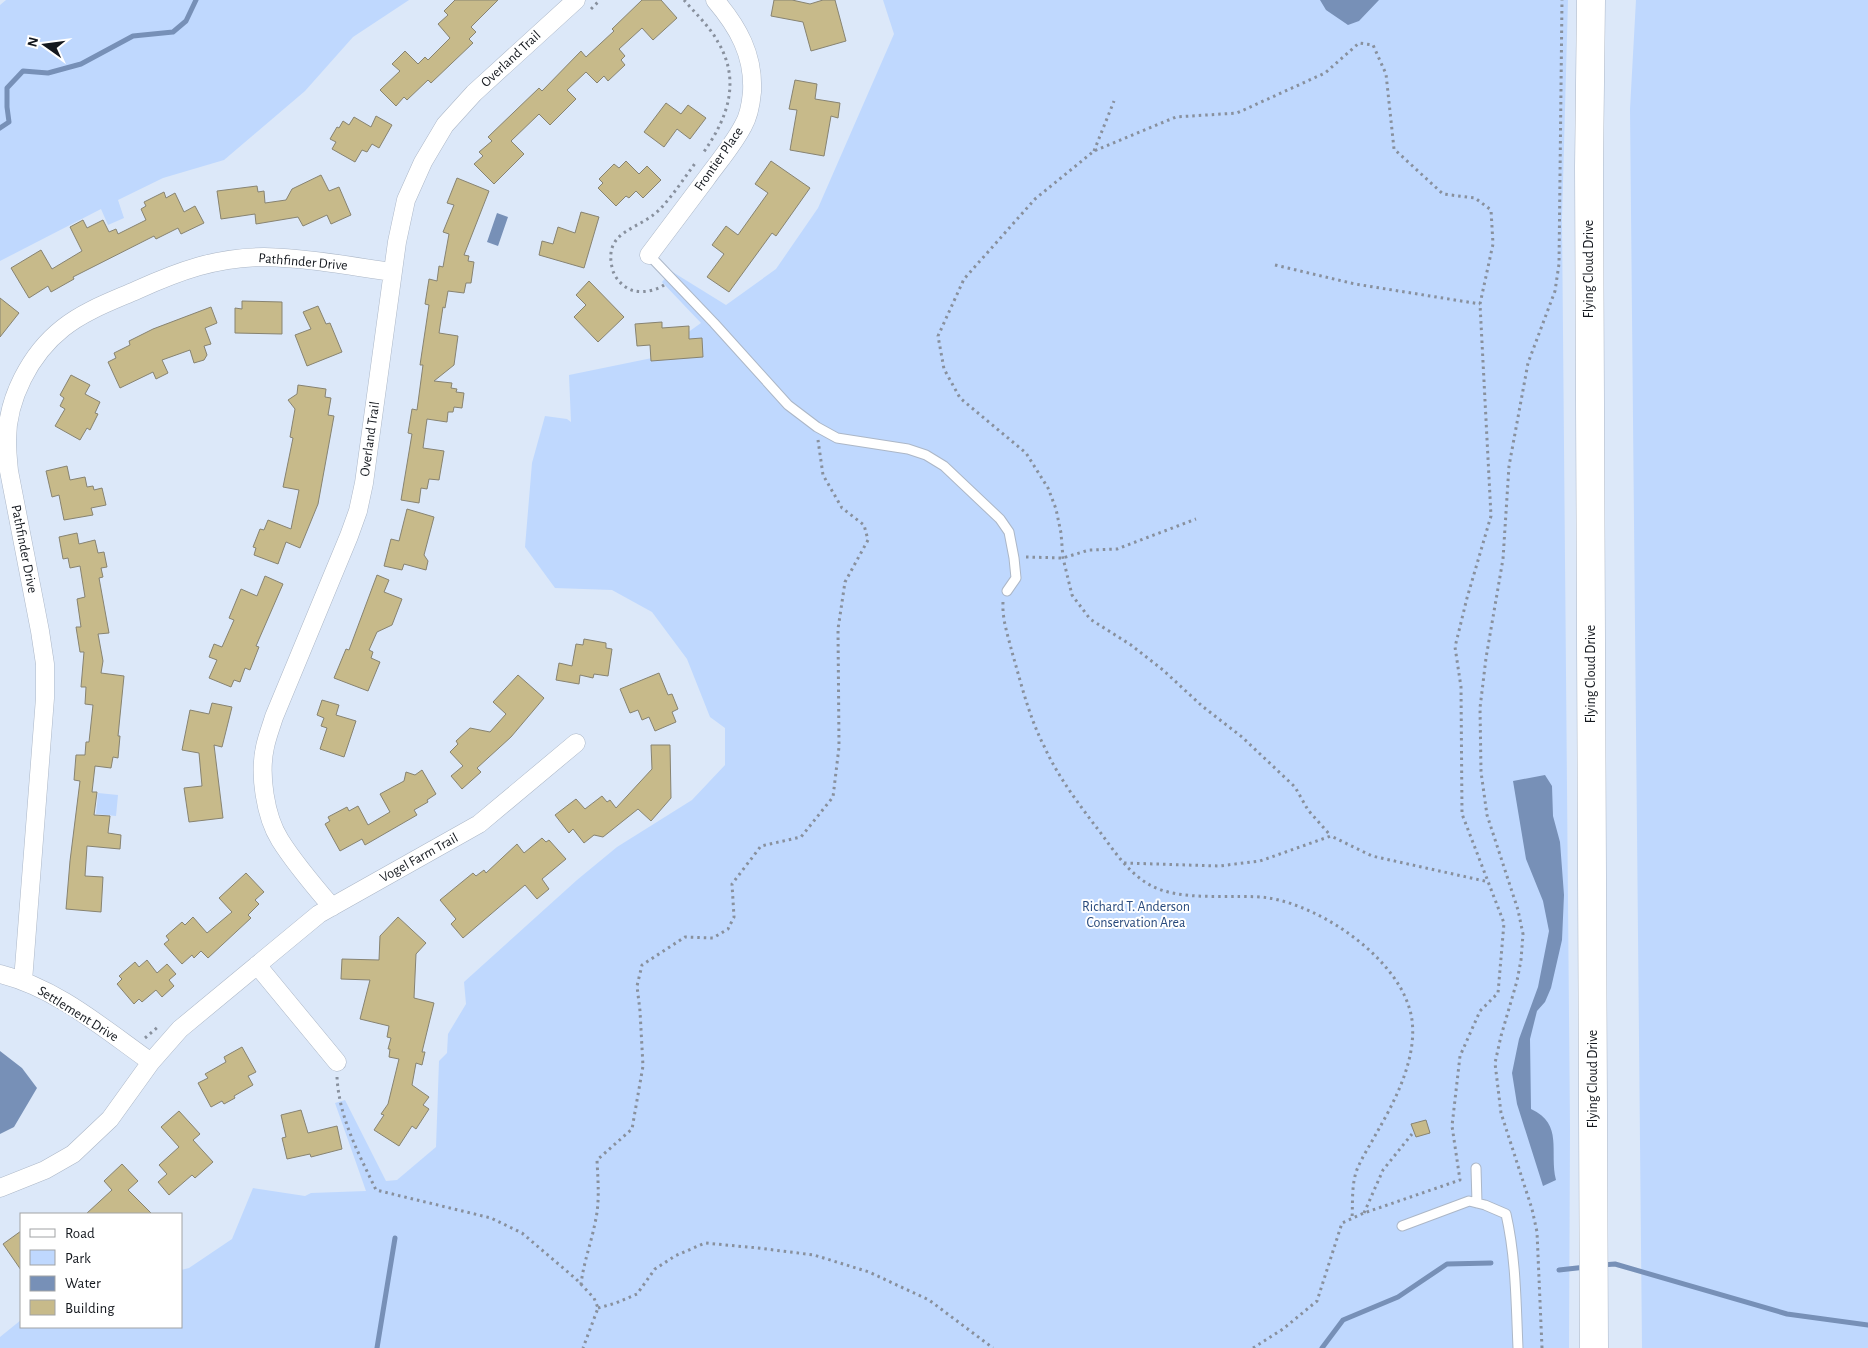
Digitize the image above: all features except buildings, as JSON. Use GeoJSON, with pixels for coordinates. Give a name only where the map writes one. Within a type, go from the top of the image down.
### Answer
{"type":"FeatureCollection","features":[{"type":"Feature","properties":{"kind":"main road","name":"Flying Cloud Drive"},"geometry":{"type":"LineString","coordinates":[[1591,0],[1589,167],[1594,1348]]}},
{"type":"Feature","properties":{"kind":"street","name":"Overland Trail"},"geometry":{"type":"LineString","coordinates":[[332,907],[297,865],[279,838],[268,809],[263,779],[265,747],[274,717],[358,511],[364,483],[392,272],[406,200],[423,162],[445,125],[474,93],[576,0]]}},
{"type":"Feature","properties":{"kind":"street","name":"Frontier Place"},"geometry":{"type":"LineString","coordinates":[[649,255],[732,144],[745,124],[751,102],[753,79],[749,56],[741,35],[715,0]]}},
{"type":"Feature","properties":{"kind":"street","name":"Pathfinder Drive"},"geometry":{"type":"LineString","coordinates":[[23,981],[45,698],[45,664],[9,471],[7,439],[12,407],[22,377],[40,351],[62,328],[89,312],[186,269],[223,260],[263,257],[303,260],[392,272]]}},
{"type":"Feature","properties":{"kind":"street","name":"Vogel Farm Trail"},"geometry":{"type":"LineString","coordinates":[[0,1188],[45,1170],[73,1154],[110,1119],[151,1062],[180,1029],[319,914],[479,824],[576,743]]}},
{"type":"Feature","properties":{"kind":"street"},"geometry":{"type":"LineString","coordinates":[[257,965],[337,1062]]}},
{"type":"Feature","properties":{"kind":"street","name":"Settlement Drive"},"geometry":{"type":"LineString","coordinates":[[0,974],[23,981],[46,992],[78,1011],[151,1062]]}},
{"type":"Feature","properties":{"kind":"lane"},"geometry":{"type":"LineString","coordinates":[[649,255],[788,405],[816,427],[837,438],[908,449],[926,455],[944,466],[1000,518],[1008,532],[1016,578],[1007,591]]}},
{"type":"Feature","properties":{"kind":"lane"},"geometry":{"type":"LineString","coordinates":[[1476,1168],[1477,1203]]}},
{"type":"Feature","properties":{"kind":"lane"},"geometry":{"type":"LineString","coordinates":[[1402,1226],[1470,1201],[1485,1204],[1506,1214],[1516,1277],[1518,1348]]}},
{"type":"Feature","properties":{"kind":"path"},"geometry":{"type":"LineString","coordinates":[[672,280],[662,287],[636,292],[625,287],[615,276],[610,258],[613,245],[622,232],[650,218],[666,201],[705,150],[722,124],[729,104],[731,81],[728,60],[718,40],[684,0]]}},
{"type":"Feature","properties":{"kind":"path"},"geometry":{"type":"LineString","coordinates":[[1542,1348],[1537,1232],[1532,1209],[1501,1113],[1495,1063],[1517,981],[1523,934],[1518,910],[1487,815],[1481,772],[1480,708],[1486,658],[1503,559],[1509,466],[1528,363],[1555,291],[1559,264],[1562,0]]}},
{"type":"Feature","properties":{"kind":"path"},"geometry":{"type":"LineString","coordinates":[[1253,1348],[1283,1329],[1317,1300],[1342,1223],[1364,1213],[1460,1180],[1452,1126],[1460,1056],[1480,1011],[1498,993],[1502,960],[1504,923],[1489,882],[1462,814],[1461,687],[1455,647],[1491,516],[1480,304],[1492,244],[1491,210],[1475,198],[1443,194],[1394,150],[1386,74],[1373,45],[1359,43],[1325,73],[1237,113],[1176,117],[1094,151],[1035,199],[964,279],[938,336],[944,369],[960,398],[1026,453],[1048,488],[1056,509],[1063,558],[1072,595],[1090,619],[1138,650],[1202,706],[1242,736],[1296,787],[1308,810],[1330,836],[1372,856],[1489,882]]}},
{"type":"Feature","properties":{"kind":"path"},"geometry":{"type":"LineString","coordinates":[[1094,151],[1114,101]]}},
{"type":"Feature","properties":{"kind":"path"},"geometry":{"type":"LineString","coordinates":[[1276,265],[1355,284],[1480,304]]}},
{"type":"Feature","properties":{"kind":"path"},"geometry":{"type":"LineString","coordinates":[[581,1285],[596,1222],[599,1195],[597,1160],[632,1129],[643,1066],[637,986],[642,965],[685,937],[713,938],[728,929],[734,917],[732,884],[761,846],[801,838],[833,797],[839,747],[838,629],[845,582],[868,540],[864,525],[842,508],[823,476],[816,427]]}},
{"type":"Feature","properties":{"kind":"path"},"geometry":{"type":"LineString","coordinates":[[1014,558],[1063,558],[1089,550],[1118,549],[1196,519]]}},
{"type":"Feature","properties":{"kind":"path"},"geometry":{"type":"LineString","coordinates":[[1007,591],[1003,603],[1003,618],[1022,686],[1043,745],[1070,792],[1123,862],[1150,885],[1165,891],[1214,896],[1268,898],[1304,908],[1344,930],[1369,949],[1390,971],[1402,990],[1412,1020],[1409,1061],[1402,1082],[1358,1167],[1354,1180],[1352,1218]]}},
{"type":"Feature","properties":{"kind":"path"},"geometry":{"type":"LineString","coordinates":[[1123,862],[1220,866],[1260,861],[1330,836]]}},
{"type":"Feature","properties":{"kind":"path"},"geometry":{"type":"LineString","coordinates":[[337,1062],[338,1094],[342,1114],[376,1190],[492,1218],[522,1233],[576,1279],[594,1298],[598,1308],[583,1348]]}},
{"type":"Feature","properties":{"kind":"path"},"geometry":{"type":"LineString","coordinates":[[1364,1213],[1383,1170],[1412,1134]]}},
{"type":"Feature","properties":{"kind":"path"},"geometry":{"type":"LineString","coordinates":[[598,1308],[637,1294],[655,1269],[675,1256],[705,1243],[758,1248],[814,1256],[869,1272],[929,1300],[993,1348]]}},
{"type":"Feature","properties":{"kind":"green space"},"geometry":{"type":"Polygon","coordinates":[[[6,0],[409,0],[353,37],[305,91],[224,160],[163,178],[118,200],[124,218],[108,225],[101,209],[0,261],[0,5],[6,0]]]}},
{"type":"Feature","properties":{"kind":"green space","name":"Richard T. Anderson Conservation Area"},"geometry":{"type":"Polygon","coordinates":[[[883,0],[1568,0],[1562,219],[1570,1129],[1569,1348],[0,1348],[0,1337],[20,1321],[20,1328],[182,1328],[182,1270],[189,1268],[232,1239],[253,1188],[305,1196],[311,1193],[366,1191],[335,1103],[345,1100],[386,1181],[397,1180],[436,1147],[439,1061],[447,1053],[448,1034],[466,1004],[464,982],[577,880],[617,847],[692,800],[725,765],[725,728],[710,717],[687,659],[652,612],[612,590],[555,588],[525,547],[532,463],[545,416],[567,419],[571,422],[569,375],[652,358],[701,323],[662,282],[671,271],[726,305],[776,269],[818,208],[894,34],[883,0]]]}},
{"type":"Feature","properties":{"kind":"green space"},"geometry":{"type":"Polygon","coordinates":[[[1636,0],[1868,0],[1868,1348],[1642,1348],[1630,109],[1636,0]]]}},
{"type":"Feature","properties":{"kind":"green space"},"geometry":{"type":"Polygon","coordinates":[[[98,793],[118,795],[116,816],[96,814],[98,793]]]}},
{"type":"Feature","properties":{"kind":"water"},"geometry":{"type":"Polygon","coordinates":[[[1320,0],[1379,0],[1359,21],[1348,25],[1326,10],[1320,0]]]}},
{"type":"Feature","properties":{"kind":"water"},"geometry":{"type":"Polygon","coordinates":[[[497,213],[508,217],[498,246],[487,242],[497,213]]]}},
{"type":"Feature","properties":{"kind":"water"},"geometry":{"type":"Polygon","coordinates":[[[1545,775],[1552,786],[1553,816],[1560,842],[1564,895],[1562,940],[1551,988],[1545,1002],[1537,1011],[1530,1039],[1531,1109],[1548,1122],[1553,1140],[1556,1180],[1543,1186],[1517,1104],[1512,1073],[1519,1039],[1538,987],[1549,931],[1543,901],[1526,859],[1513,781],[1545,775]]]}},
{"type":"Feature","properties":{"kind":"water"},"geometry":{"type":"Polygon","coordinates":[[[0,1051],[22,1068],[37,1088],[14,1127],[0,1134],[0,1051]]]}},
{"type":"Feature","properties":{"kind":"waterway"},"geometry":{"type":"LineString","coordinates":[[0,128],[9,122],[7,88],[23,71],[48,73],[81,64],[133,36],[173,32],[186,21],[196,0]]}},
{"type":"Feature","properties":{"kind":"waterway"},"geometry":{"type":"LineString","coordinates":[[377,1348],[395,1238]]}},
{"type":"Feature","properties":{"kind":"waterway"},"geometry":{"type":"LineString","coordinates":[[1322,1348],[1343,1320],[1398,1297],[1447,1264],[1491,1263]]}},
{"type":"Feature","properties":{"kind":"waterway"},"geometry":{"type":"LineString","coordinates":[[1602,1265],[1615,1264],[1787,1314],[1868,1325]]}},
{"type":"Feature","properties":{"kind":"waterway"},"geometry":{"type":"LineString","coordinates":[[1559,1270],[1586,1267]]}}]}
